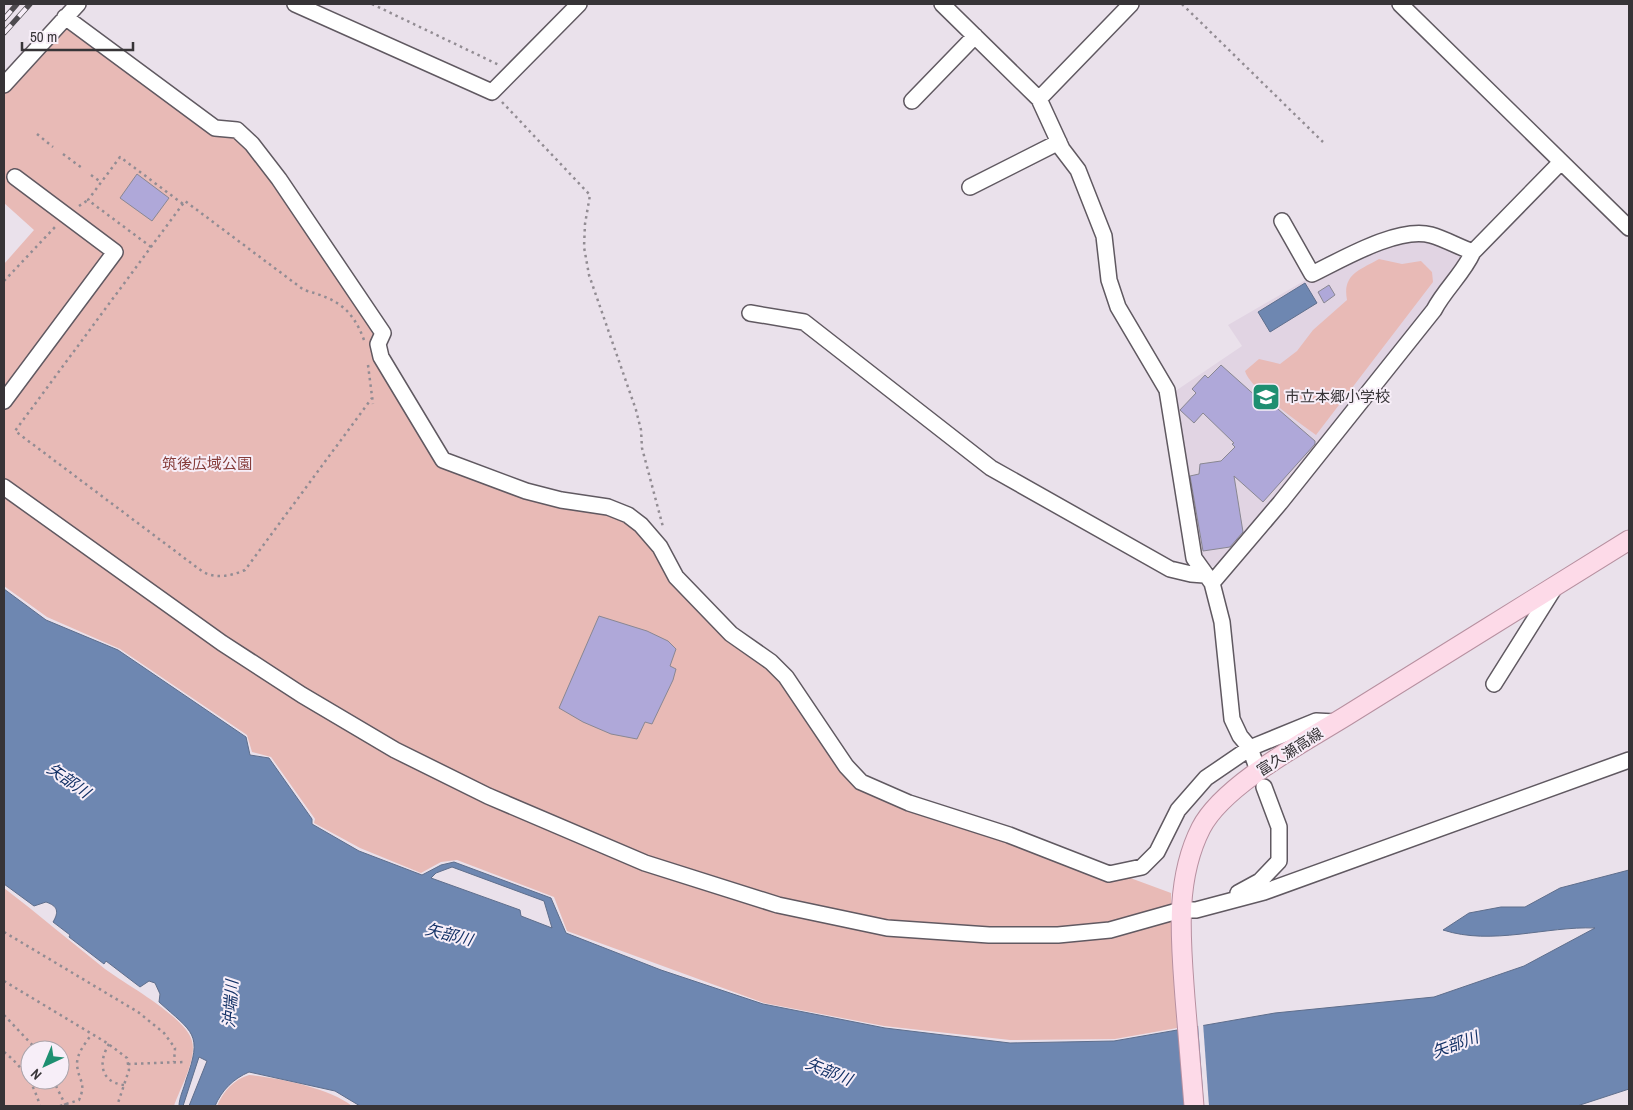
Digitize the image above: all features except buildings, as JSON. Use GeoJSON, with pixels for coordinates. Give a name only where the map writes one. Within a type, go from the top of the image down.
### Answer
{"type":"FeatureCollection","features":[{"type":"Feature","properties":{"kind":"main road","name":"富久瀬高線"},"geometry":{"type":"LineString","coordinates":[[1194,1106],[1186,916],[1183,889],[1192,852],[1201,828],[1244,781],[1335,722],[1629,540]]}},
{"type":"Feature","properties":{"kind":"street"},"geometry":{"type":"LineString","coordinates":[[4,85],[78,4]]}},
{"type":"Feature","properties":{"kind":"street"},"geometry":{"type":"LineString","coordinates":[[296,4],[492,92],[579,4]]}},
{"type":"Feature","properties":{"kind":"street"},"geometry":{"type":"LineString","coordinates":[[942,4],[1039,99],[1059,142],[1078,170],[1104,236],[1109,280],[1118,307],[1167,390],[1194,558],[1208,579],[1222,622],[1232,719],[1240,736],[1250,748],[1256,765]]}},
{"type":"Feature","properties":{"kind":"street"},"geometry":{"type":"LineString","coordinates":[[1039,99],[1131,4]]}},
{"type":"Feature","properties":{"kind":"street"},"geometry":{"type":"LineString","coordinates":[[1400,4],[1629,228]]}},
{"type":"Feature","properties":{"kind":"street"},"geometry":{"type":"LineString","coordinates":[[65,17],[215,128],[237,130],[252,144],[379,325],[383,333],[378,344],[381,357],[443,460],[526,491],[561,500],[608,507],[628,515],[641,525],[660,547],[676,577],[731,634],[771,662],[786,677],[831,747],[861,782],[909,803],[1009,835],[1109,874],[1142,867],[1157,852],[1178,810],[1206,778],[1250,748],[1316,721],[1335,722]]}},
{"type":"Feature","properties":{"kind":"street"},"geometry":{"type":"LineString","coordinates":[[912,101],[975,36]]}},
{"type":"Feature","properties":{"kind":"street"},"geometry":{"type":"LineString","coordinates":[[970,187],[1059,142]]}},
{"type":"Feature","properties":{"kind":"street"},"geometry":{"type":"LineString","coordinates":[[1208,579],[1280,503],[1434,310],[1442,295],[1468,264],[1473,252],[1561,162]]}},
{"type":"Feature","properties":{"kind":"street"},"geometry":{"type":"LineString","coordinates":[[4,401],[115,252],[15,177]]}},
{"type":"Feature","properties":{"kind":"street"},"geometry":{"type":"LineString","coordinates":[[1282,221],[1312,274],[1373,244],[1416,234],[1430,235],[1473,252]]}},
{"type":"Feature","properties":{"kind":"street"},"geometry":{"type":"LineString","coordinates":[[750,313],[804,322],[991,468],[1170,569],[1208,579]]}},
{"type":"Feature","properties":{"kind":"street"},"geometry":{"type":"LineString","coordinates":[[4,487],[222,643],[302,695],[395,750],[488,796],[645,863],[778,905],[887,928],[989,935],[1058,935],[1110,930],[1186,916],[1219,904],[1264,892],[1629,760]]}},
{"type":"Feature","properties":{"kind":"street"},"geometry":{"type":"LineString","coordinates":[[1494,684],[1556,586]]}},
{"type":"Feature","properties":{"kind":"street"},"geometry":{"type":"LineString","coordinates":[[1219,904],[1260,881],[1279,861],[1279,827],[1264,787]]}},
{"type":"Feature","properties":{"kind":"path"},"geometry":{"type":"LineString","coordinates":[[372,4],[512,71]]}},
{"type":"Feature","properties":{"kind":"path"},"geometry":{"type":"LineString","coordinates":[[1182,4],[1323,142]]}},
{"type":"Feature","properties":{"kind":"path"},"geometry":{"type":"LineString","coordinates":[[492,92],[590,195],[585,224],[584,247],[589,274],[636,410],[641,430],[642,448],[663,522],[660,547]]}},
{"type":"Feature","properties":{"kind":"path"},"geometry":{"type":"LineString","coordinates":[[37,134],[53,146]]}},
{"type":"Feature","properties":{"kind":"path"},"geometry":{"type":"LineString","coordinates":[[64,154],[82,168]]}},
{"type":"Feature","properties":{"kind":"path"},"geometry":{"type":"LineString","coordinates":[[78,207],[88,200],[120,157],[183,204]]}},
{"type":"Feature","properties":{"kind":"path"},"geometry":{"type":"LineString","coordinates":[[92,174],[101,182]]}},
{"type":"Feature","properties":{"kind":"path"},"geometry":{"type":"LineString","coordinates":[[88,200],[151,247]]}},
{"type":"Feature","properties":{"kind":"path"},"geometry":{"type":"LineString","coordinates":[[366,347],[357,323],[343,306],[322,295],[304,290],[185,201],[15,431],[203,572],[213,577],[234,575],[245,570],[372,398]]}},
{"type":"Feature","properties":{"kind":"path"},"geometry":{"type":"LineString","coordinates":[[4,281],[56,226],[60,227]]}},
{"type":"Feature","properties":{"kind":"path"},"geometry":{"type":"LineString","coordinates":[[368,364],[373,404]]}},
{"type":"Feature","properties":{"kind":"path"},"geometry":{"type":"LineString","coordinates":[[4,932],[138,1012],[164,1033],[175,1048],[174,1062]]}},
{"type":"Feature","properties":{"kind":"path"},"geometry":{"type":"LineString","coordinates":[[4,981],[109,1044],[127,1058],[129,1070],[117,1106]]}},
{"type":"Feature","properties":{"kind":"path"},"geometry":{"type":"LineString","coordinates":[[4,1014],[27,1040]]}},
{"type":"Feature","properties":{"kind":"path"},"geometry":{"type":"LineString","coordinates":[[60,1106],[79,1100],[84,1089],[77,1063],[81,1049],[91,1034]]}},
{"type":"Feature","properties":{"kind":"path"},"geometry":{"type":"LineString","coordinates":[[109,1044],[101,1061],[102,1070],[107,1079],[115,1084],[124,1085]]}},
{"type":"Feature","properties":{"kind":"path"},"geometry":{"type":"LineString","coordinates":[[4,1052],[26,1073],[40,1106]]}},
{"type":"Feature","properties":{"kind":"path"},"geometry":{"type":"LineString","coordinates":[[128,1064],[184,1062]]}},
{"type":"Feature","properties":{"kind":"path"},"geometry":{"type":"LineString","coordinates":[[58,1090],[66,1105]]}},
{"type":"Feature","properties":{"kind":"shaded area","name":"市立本郷小学校"},"geometry":{"type":"Polygon","coordinates":[[[1421,238],[1461,254],[1464,261],[1431,305],[1221,565],[1209,567],[1201,555],[1174,392],[1242,346],[1228,325],[1309,278],[1376,248],[1421,238]]]}},
{"type":"Feature","properties":{"kind":"green space","name":"筑後広域公園"},"geometry":{"type":"Polygon","coordinates":[[[66,24],[238,136],[276,181],[377,328],[374,349],[436,455],[614,512],[676,561],[689,581],[731,627],[784,666],[841,758],[870,782],[1171,893],[1177,1028],[1115,1039],[1010,1040],[884,1026],[764,1003],[567,931],[554,897],[457,860],[441,862],[421,873],[360,848],[314,823],[315,819],[271,757],[252,752],[247,735],[120,649],[47,617],[4,586],[4,264],[34,230],[4,203],[4,93],[66,24]]]}},
{"type":"Feature","properties":{"kind":"green space"},"geometry":{"type":"Polygon","coordinates":[[[1379,259],[1402,264],[1421,261],[1432,272],[1433,282],[1316,435],[1265,396],[1245,371],[1259,359],[1280,364],[1297,351],[1313,330],[1347,300],[1347,284],[1354,274],[1379,259]]]}},
{"type":"Feature","properties":{"kind":"green space"},"geometry":{"type":"Polygon","coordinates":[[[4,888],[105,969],[167,1012],[187,1032],[192,1041],[192,1057],[174,1106],[4,1106],[4,888]]]}},
{"type":"Feature","properties":{"kind":"green space"},"geometry":{"type":"Polygon","coordinates":[[[249,1075],[289,1081],[317,1089],[352,1106],[217,1106],[222,1096],[230,1087],[249,1075]]]}},
{"type":"Feature","properties":{"kind":"water"},"geometry":{"type":"Polygon","coordinates":[[[1305,283],[1317,303],[1270,332],[1258,312],[1305,283]]]}},
{"type":"Feature","properties":{"kind":"water"},"geometry":{"type":"Polygon","coordinates":[[[4,589],[46,620],[118,650],[246,737],[250,755],[269,758],[312,819],[312,824],[359,851],[422,875],[441,865],[454,862],[551,898],[566,933],[661,970],[763,1004],[885,1028],[1010,1043],[1114,1041],[1275,1013],[1434,997],[1524,966],[1595,928],[1576,928],[1500,936],[1462,934],[1443,930],[1469,913],[1501,907],[1525,907],[1560,888],[1629,870],[1629,1089],[1577,1106],[360,1106],[335,1091],[249,1072],[229,1086],[215,1106],[189,1106],[207,1061],[199,1057],[183,1106],[179,1106],[194,1052],[194,1043],[192,1035],[187,1028],[159,1002],[160,994],[155,983],[149,981],[140,987],[106,961],[104,964],[53,922],[57,912],[53,905],[46,902],[34,906],[4,884],[4,589]],[[452,867],[436,873],[431,878],[520,910],[521,916],[552,928],[544,901],[452,867]]]}},
{"type":"Feature","properties":{"kind":"pier"},"geometry":{"type":"Polygon","coordinates":[[[1203,1023],[1209,1106],[1204,1106],[1198,1024],[1203,1023]]]}},
{"type":"Feature","properties":{"kind":"railway"},"geometry":{"type":"LineString","coordinates":[[4,19],[17,4]]}},
{"type":"Feature","properties":{"kind":"railway"},"geometry":{"type":"LineString","coordinates":[[4,33],[30,4]]}},
{"type":"Feature","properties":{"kind":"place","name":"市立本郷小学校"},"geometry":{"type":"Point","coordinates":[1266,397]}},
{"type":"Feature","properties":{"kind":"water label","name":"矢部川"},"geometry":{"type":"Point","coordinates":[69,780]}},
{"type":"Feature","properties":{"kind":"water label","name":"矢部川"},"geometry":{"type":"Point","coordinates":[449,934]}},
{"type":"Feature","properties":{"kind":"water label","name":"沖端川"},"geometry":{"type":"Point","coordinates":[230,1004]}},
{"type":"Feature","properties":{"kind":"water label","name":"矢部川"},"geometry":{"type":"Point","coordinates":[1455,1044]}},
{"type":"Feature","properties":{"kind":"water label","name":"矢部川"},"geometry":{"type":"Point","coordinates":[829,1071]}}]}
